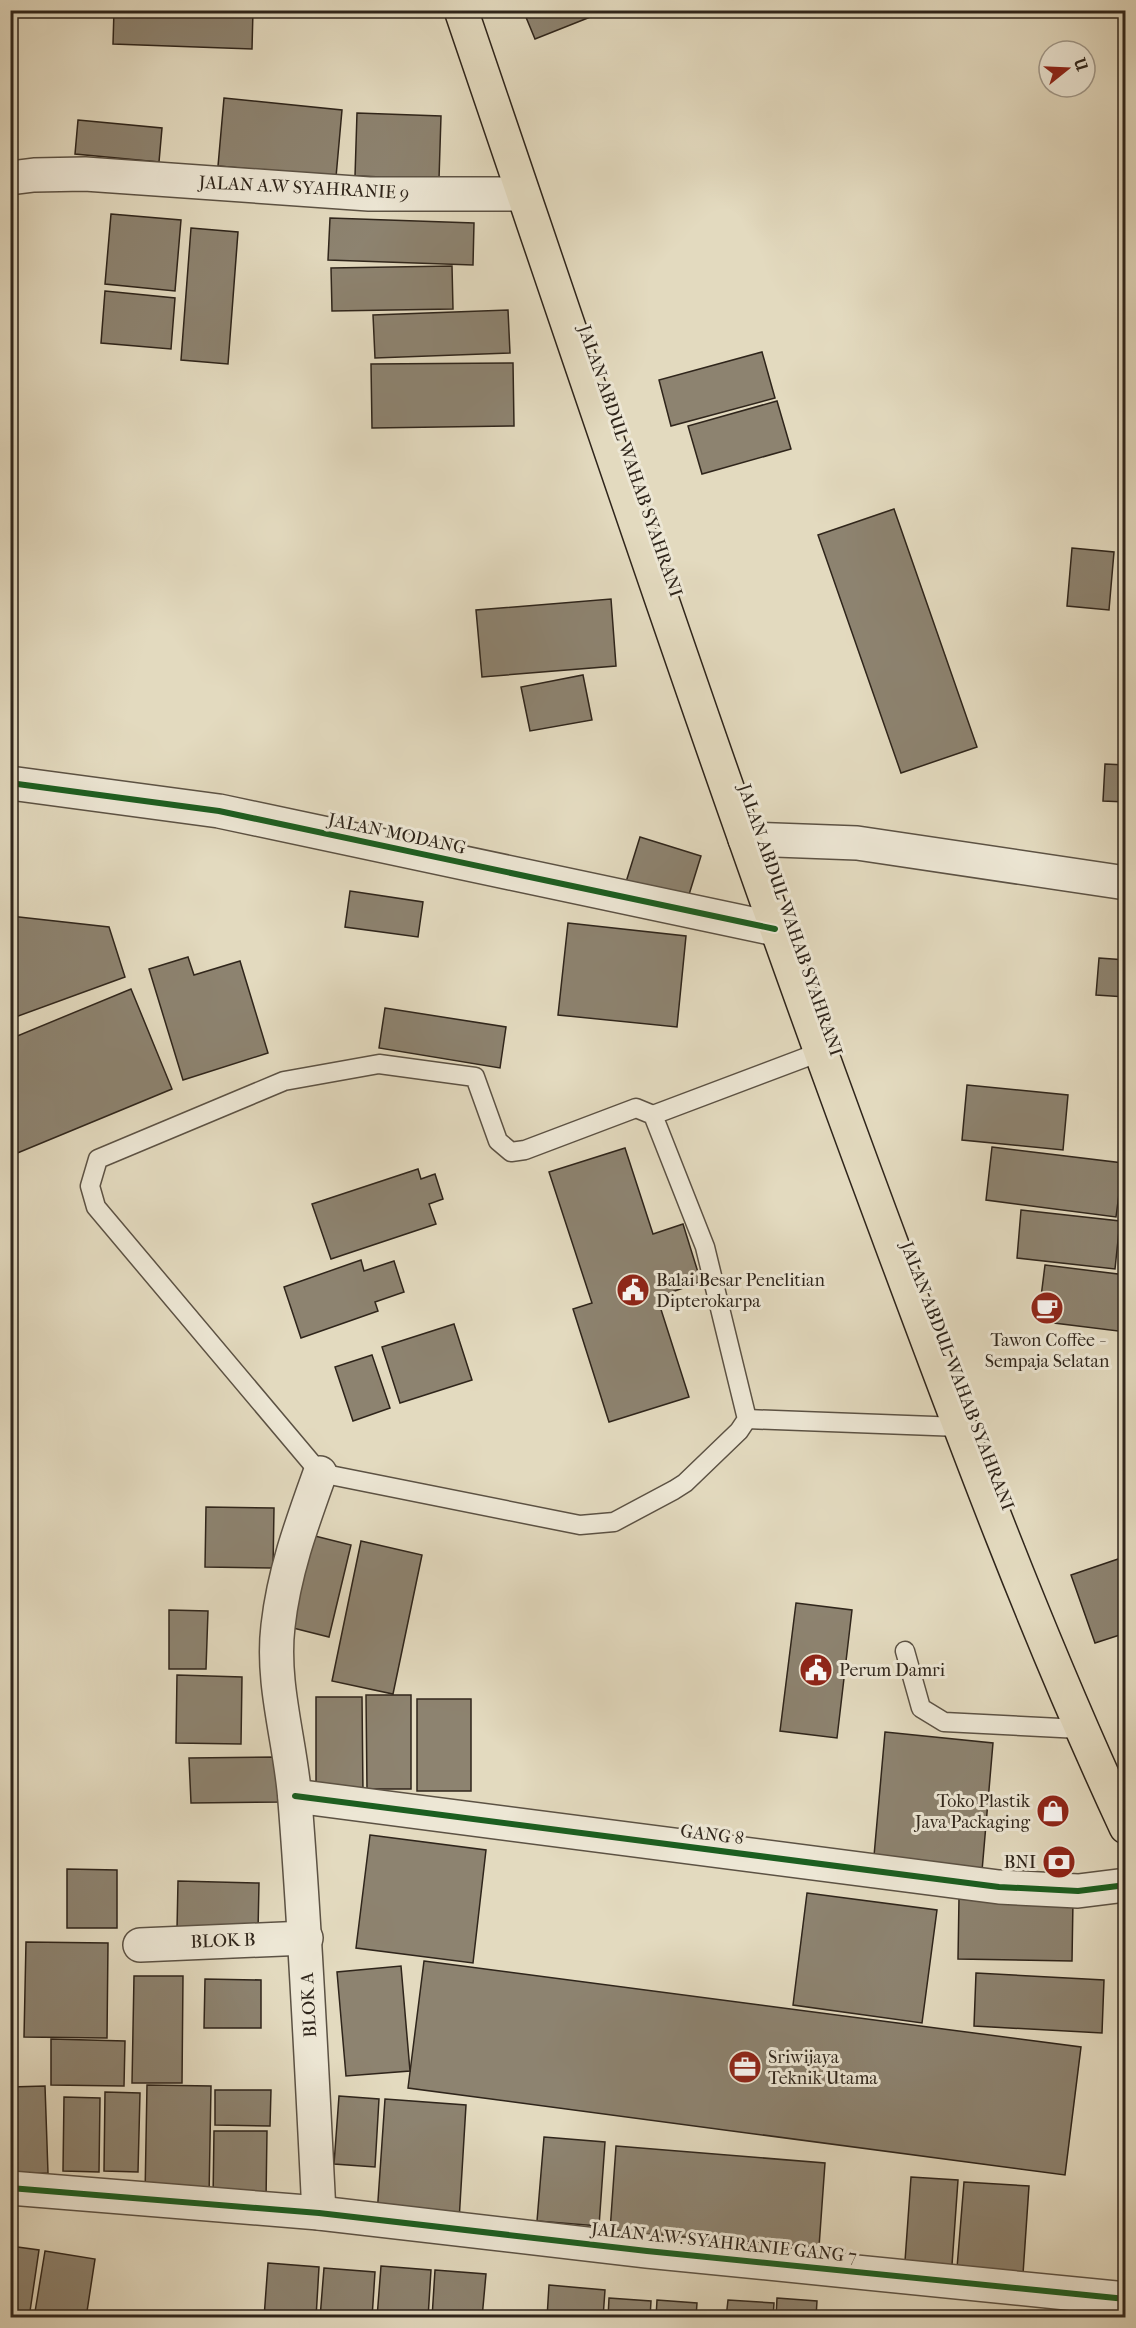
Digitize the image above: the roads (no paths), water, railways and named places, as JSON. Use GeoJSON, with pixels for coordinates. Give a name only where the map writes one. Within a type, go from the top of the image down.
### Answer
{"type":"FeatureCollection","features":[{"type":"Feature","properties":{"kind":"highway","name":"JALAN ABDUL WAHAB SYAHRANI"},"geometry":{"type":"LineString","coordinates":[[460,10],[642,545],[820,1052],[960,1427],[1080,1729],[1125,1827]]}},
{"type":"Feature","properties":{"kind":"street","name":"JALAN A.W SYAHRANIE 9"},"geometry":{"type":"LineString","coordinates":[[10,178],[84,174],[369,194],[523,194]]}},
{"type":"Feature","properties":{"kind":"street","name":"JALAN MODANG"},"geometry":{"type":"LineString","coordinates":[[10,783],[219,812],[775,928]]}},
{"type":"Feature","properties":{"kind":"street"},"geometry":{"type":"LineString","coordinates":[[745,839],[857,843],[1125,883]]}},
{"type":"Feature","properties":{"kind":"street","name":"BLOK A"},"geometry":{"type":"LineString","coordinates":[[319,2213],[306,1938],[295,1796],[277,1671],[278,1626],[297,1537],[320,1473]]}},
{"type":"Feature","properties":{"kind":"street","name":"GANG 8"},"geometry":{"type":"LineString","coordinates":[[295,1796],[999,1887],[1078,1891],[1125,1885]]}},
{"type":"Feature","properties":{"kind":"street","name":"BLOK B"},"geometry":{"type":"LineString","coordinates":[[140,1945],[306,1938]]}},
{"type":"Feature","properties":{"kind":"street","name":"JALAN A.W. SYAHRANIE GANG 7"},"geometry":{"type":"LineString","coordinates":[[10,2188],[319,2213],[647,2251],[1125,2299]]}},
{"type":"Feature","properties":{"kind":"lane"},"geometry":{"type":"LineString","coordinates":[[653,1115],[705,1247],[747,1419],[739,1431],[685,1483],[614,1522],[597,1525],[580,1525],[320,1473],[96,1207],[90,1186],[98,1159],[284,1081],[379,1064],[475,1077],[498,1141],[511,1152],[525,1150],[636,1108],[653,1115],[820,1052]]}},
{"type":"Feature","properties":{"kind":"lane"},"geometry":{"type":"LineString","coordinates":[[747,1419],[960,1427]]}},
{"type":"Feature","properties":{"kind":"lane"},"geometry":{"type":"LineString","coordinates":[[905,1651],[921,1708],[944,1722],[1080,1729]]}},
{"type":"Feature","properties":{"kind":"place","name":"Balai Besar Penelitian Dipterokarpa"},"geometry":{"type":"Point","coordinates":[633,1290]}},
{"type":"Feature","properties":{"kind":"place","name":"Tawon Coffee - Sempaja Selatan"},"geometry":{"type":"Point","coordinates":[1047,1308]}},
{"type":"Feature","properties":{"kind":"place","name":"Perum Damri"},"geometry":{"type":"Point","coordinates":[816,1670]}},
{"type":"Feature","properties":{"kind":"place","name":"Toko Plastik Java Packaging"},"geometry":{"type":"Point","coordinates":[1053,1811]}},
{"type":"Feature","properties":{"kind":"place","name":"BNI"},"geometry":{"type":"Point","coordinates":[1059,1862]}},
{"type":"Feature","properties":{"kind":"place","name":"Sriwijaya Teknik Utama"},"geometry":{"type":"Point","coordinates":[745,2067]}}]}
